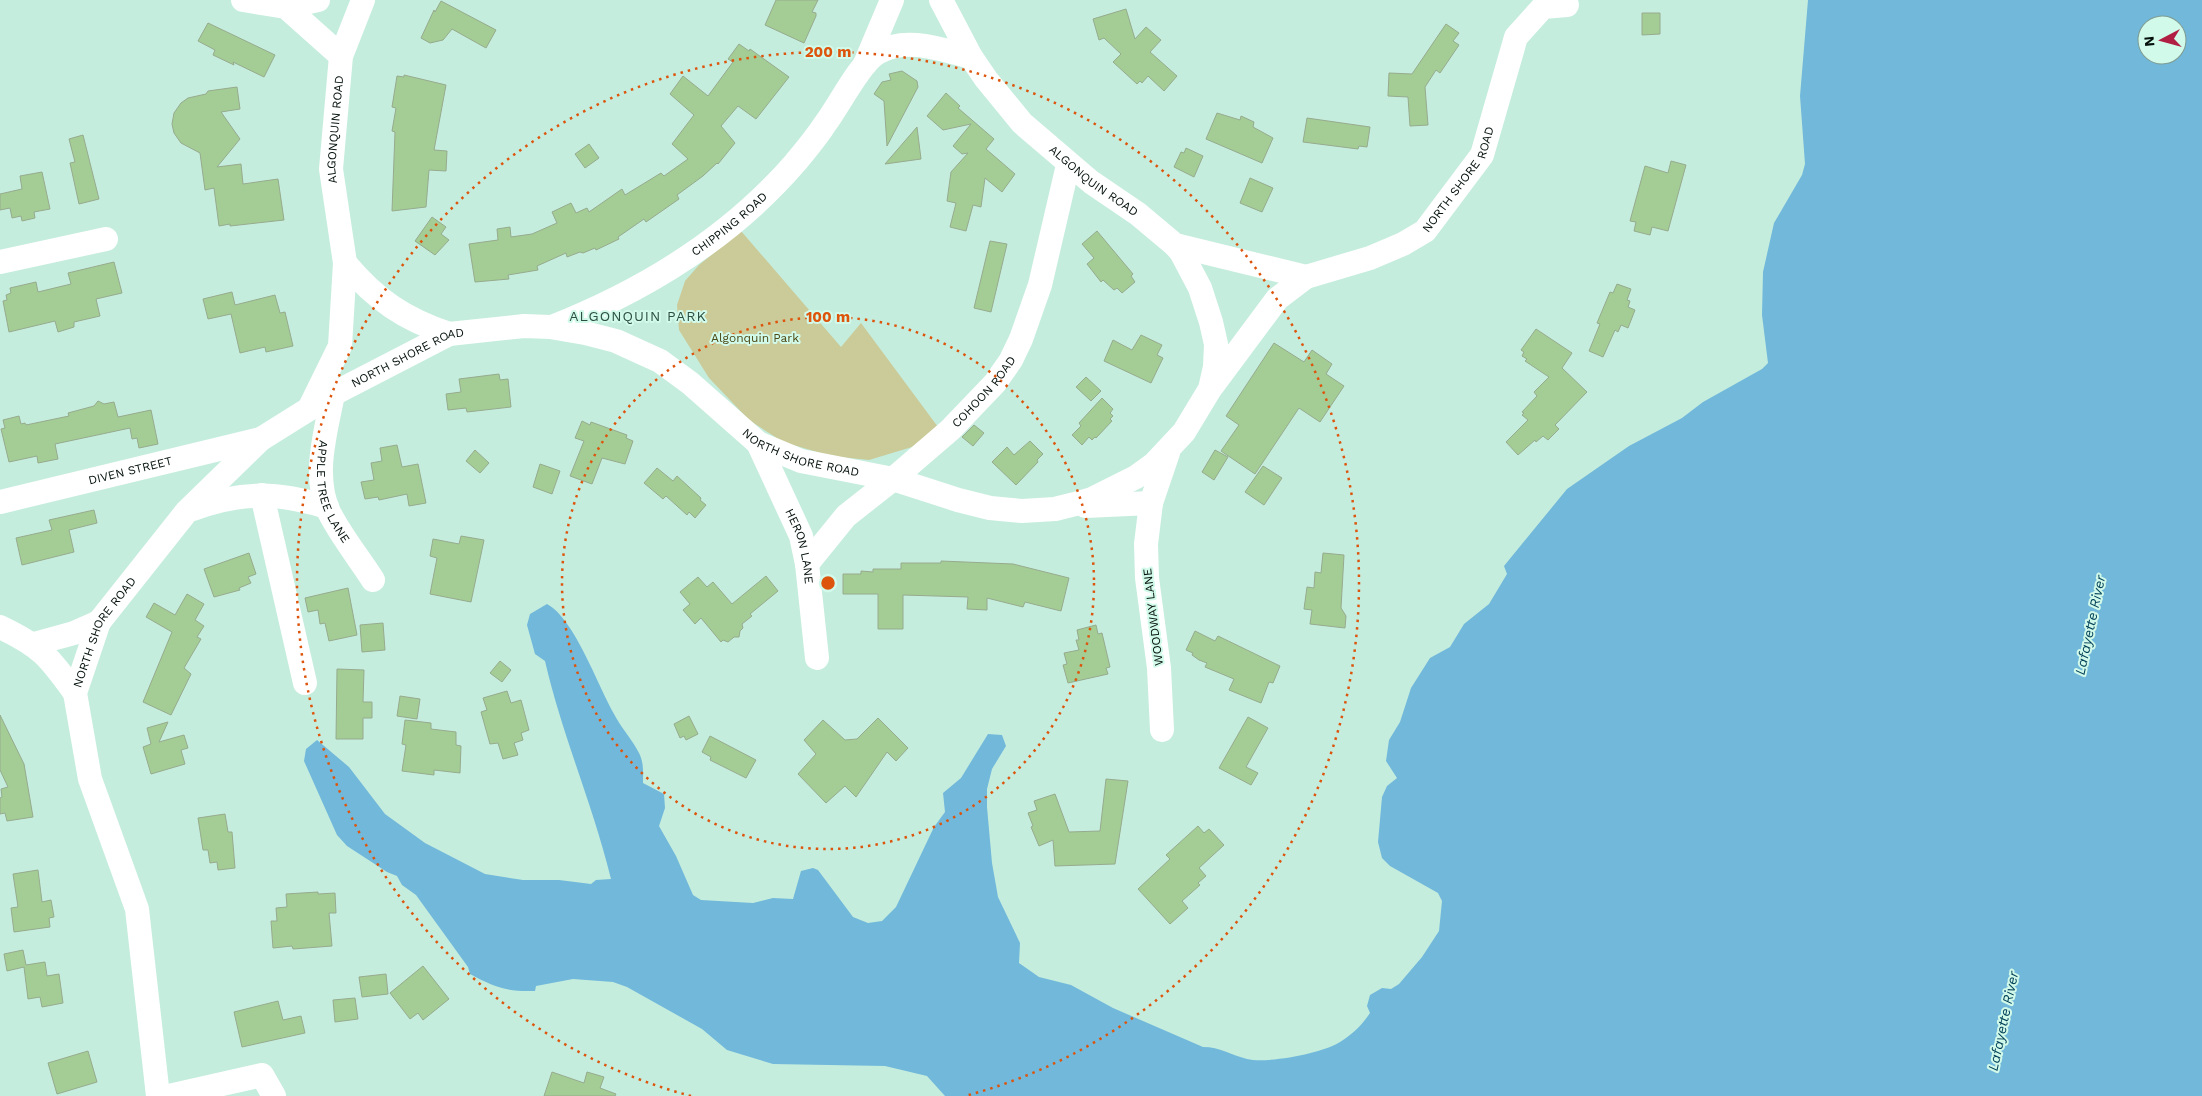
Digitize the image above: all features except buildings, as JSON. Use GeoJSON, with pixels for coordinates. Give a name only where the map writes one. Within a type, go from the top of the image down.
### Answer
{"type":"FeatureCollection","features":[{"type":"Feature","properties":{"kind":"street"},"geometry":{"type":"LineString","coordinates":[[243,0],[286,6],[318,0]]}},
{"type":"Feature","properties":{"kind":"street","name":"ALGONQUIN ROAD"},"geometry":{"type":"LineString","coordinates":[[309,409],[340,346],[345,263],[331,169],[342,56],[363,0]]}},
{"type":"Feature","properties":{"kind":"street","name":"CHIPPING ROAD"},"geometry":{"type":"LineString","coordinates":[[550,327],[587,313],[632,291],[691,255],[731,225],[768,192],[825,125],[864,66],[892,0]]}},
{"type":"Feature","properties":{"kind":"street","name":"ALGONQUIN ROAD"},"geometry":{"type":"LineString","coordinates":[[941,0],[971,56],[986,79],[1022,123],[1068,165],[1138,214],[1175,245],[1306,277]]}},
{"type":"Feature","properties":{"kind":"street","name":"NORTH SHORE ROAD"},"geometry":{"type":"LineString","coordinates":[[158,1096],[137,909],[90,779],[75,693],[99,622],[187,511],[261,439],[333,394],[449,334],[524,326],[550,327],[616,341],[660,361],[690,383],[758,443],[801,461],[893,479],[958,500],[990,508],[1022,511],[1054,509],[1092,499],[1136,477],[1170,449],[1184,432],[1210,389],[1277,299],[1306,277],[1370,258],[1403,244],[1425,231],[1482,155],[1516,37],[1543,7],[1567,5]]}},
{"type":"Feature","properties":{"kind":"street"},"geometry":{"type":"LineString","coordinates":[[286,6],[342,56]]}},
{"type":"Feature","properties":{"kind":"street","name":"CHIPPING ROAD"},"geometry":{"type":"LineString","coordinates":[[864,66],[878,52],[894,46],[913,44],[971,56]]}},
{"type":"Feature","properties":{"kind":"street","name":"COHOON ROAD"},"geometry":{"type":"LineString","coordinates":[[807,564],[846,516],[950,430],[995,383],[1011,360],[1021,340],[1040,285],[1068,165]]}},
{"type":"Feature","properties":{"kind":"street"},"geometry":{"type":"LineString","coordinates":[[0,262],[106,239]]}},
{"type":"Feature","properties":{"kind":"street","name":"NORTH SHORE ROAD"},"geometry":{"type":"LineString","coordinates":[[1175,245],[1181,252],[1200,288],[1212,322],[1216,352],[1210,389]]}},
{"type":"Feature","properties":{"kind":"street"},"geometry":{"type":"LineString","coordinates":[[345,263],[379,299],[404,316],[449,334]]}},
{"type":"Feature","properties":{"kind":"street","name":"APPLE TREE LANE"},"geometry":{"type":"LineString","coordinates":[[333,394],[322,464],[328,507],[373,580]]}},
{"type":"Feature","properties":{"kind":"street","name":"DIVEN STREET"},"geometry":{"type":"LineString","coordinates":[[0,502],[261,439]]}},
{"type":"Feature","properties":{"kind":"street","name":"HERON LANE"},"geometry":{"type":"LineString","coordinates":[[758,443],[798,528],[807,564],[817,658]]}},
{"type":"Feature","properties":{"kind":"street","name":"WOODWAY LANE"},"geometry":{"type":"LineString","coordinates":[[1162,730],[1159,668],[1146,578],[1146,544],[1151,503],[1170,449]]}},
{"type":"Feature","properties":{"kind":"street"},"geometry":{"type":"LineString","coordinates":[[187,511],[215,501],[244,495],[300,498],[328,507]]}},
{"type":"Feature","properties":{"kind":"street"},"geometry":{"type":"LineString","coordinates":[[262,495],[305,683]]}},
{"type":"Feature","properties":{"kind":"street"},"geometry":{"type":"LineString","coordinates":[[1075,504],[1151,503]]}},
{"type":"Feature","properties":{"kind":"street"},"geometry":{"type":"LineString","coordinates":[[34,644],[74,633],[99,622]]}},
{"type":"Feature","properties":{"kind":"street"},"geometry":{"type":"LineString","coordinates":[[0,627],[34,644],[49,658],[75,693]]}},
{"type":"Feature","properties":{"kind":"street"},"geometry":{"type":"LineString","coordinates":[[169,1096],[262,1075],[274,1096]]}},
{"type":"Feature","properties":{"kind":"green space","name":"Algonquin Park"},"geometry":{"type":"Polygon","coordinates":[[[741,231],[841,347],[861,323],[938,427],[912,447],[869,460],[831,456],[783,442],[749,420],[709,378],[679,330],[677,305],[685,281],[699,265],[741,231]]]}},
{"type":"Feature","properties":{"kind":"water","name":"Lafayette River"},"geometry":{"type":"Polygon","coordinates":[[[1808,0],[2202,0],[2202,1096],[945,1096],[927,1076],[885,1066],[773,1064],[727,1050],[702,1029],[627,987],[613,982],[573,979],[536,986],[535,991],[525,991],[501,988],[470,974],[468,967],[416,895],[402,885],[397,876],[387,872],[347,846],[337,835],[304,761],[306,749],[317,740],[349,767],[385,814],[425,843],[485,874],[523,880],[559,880],[591,884],[596,880],[611,879],[604,851],[560,716],[545,661],[535,654],[527,625],[530,614],[547,604],[567,623],[585,654],[617,719],[639,753],[643,771],[643,783],[664,794],[665,808],[659,826],[676,856],[693,895],[701,900],[753,903],[773,898],[793,899],[801,871],[813,868],[818,870],[853,917],[868,923],[882,921],[896,907],[934,827],[945,812],[943,793],[961,778],[988,734],[1002,735],[1006,746],[992,769],[987,789],[987,807],[992,863],[998,897],[1020,943],[1019,963],[1039,977],[1071,985],[1113,1008],[1203,1047],[1220,1050],[1247,1059],[1281,1059],[1308,1054],[1332,1046],[1353,1032],[1370,1013],[1367,1006],[1370,995],[1382,988],[1391,989],[1399,984],[1422,957],[1439,931],[1442,901],[1438,893],[1390,866],[1382,858],[1378,842],[1382,797],[1387,786],[1397,778],[1386,761],[1389,740],[1400,722],[1411,688],[1430,658],[1450,647],[1464,624],[1489,604],[1507,574],[1504,566],[1567,489],[1629,446],[1682,418],[1703,402],[1762,369],[1768,363],[1762,315],[1763,272],[1774,223],[1802,175],[1805,164],[1800,96],[1808,0]]]}},
{"type":"Feature","properties":{"kind":"district","name":"ALGONQUIN PARK"},"geometry":{"type":"Point","coordinates":[638,316]}}]}
